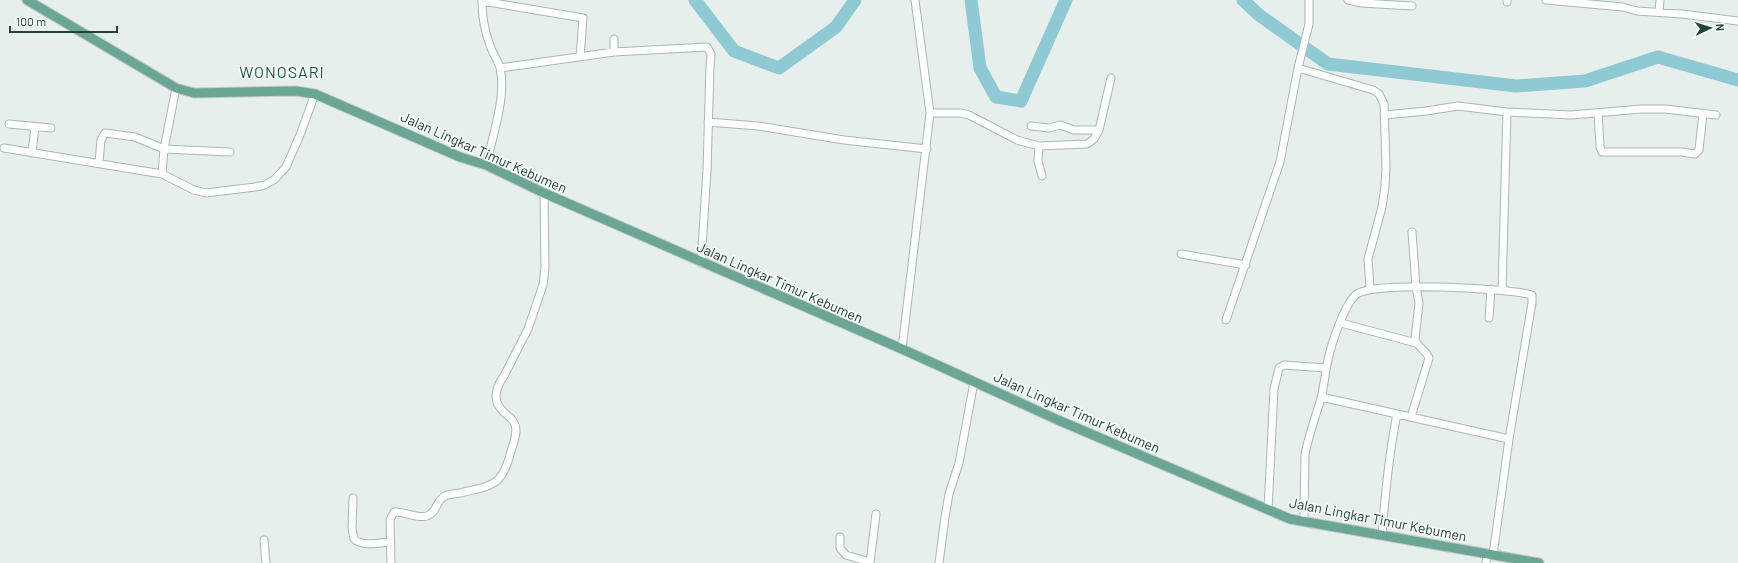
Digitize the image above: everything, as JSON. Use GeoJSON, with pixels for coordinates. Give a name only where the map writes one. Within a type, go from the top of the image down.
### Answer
{"type":"FeatureCollection","features":[{"type":"Feature","properties":{"kind":"main road","name":"Jalan Lingkar Timur Kebumen"},"geometry":{"type":"LineString","coordinates":[[27,0],[176,88],[194,93],[296,91],[314,94],[460,157],[486,166],[701,263],[902,349],[1058,420],[1290,519],[1539,563]]}},
{"type":"Feature","properties":{"kind":"street"},"geometry":{"type":"LineString","coordinates":[[902,349],[930,114],[915,0]]}},
{"type":"Feature","properties":{"kind":"street"},"geometry":{"type":"LineString","coordinates":[[1226,320],[1280,162],[1298,66],[1309,24],[1309,0]]}},
{"type":"Feature","properties":{"kind":"street"},"geometry":{"type":"LineString","coordinates":[[1348,0],[1386,2],[1412,6]]}},
{"type":"Feature","properties":{"kind":"street"},"geometry":{"type":"LineString","coordinates":[[1546,0],[1612,3],[1637,12],[1659,12],[1738,21]]}},
{"type":"Feature","properties":{"kind":"street"},"geometry":{"type":"LineString","coordinates":[[1659,12],[1660,0]]}},
{"type":"Feature","properties":{"kind":"street"},"geometry":{"type":"LineString","coordinates":[[486,166],[500,104],[500,68],[485,32],[482,16],[482,1],[583,18],[580,57]]}},
{"type":"Feature","properties":{"kind":"street"},"geometry":{"type":"LineString","coordinates":[[614,39],[614,52]]}},
{"type":"Feature","properties":{"kind":"street"},"geometry":{"type":"LineString","coordinates":[[500,68],[614,52],[707,47],[710,51],[711,57],[701,263]]}},
{"type":"Feature","properties":{"kind":"street"},"geometry":{"type":"LineString","coordinates":[[1298,66],[1373,90],[1382,98],[1385,115],[1385,186],[1382,207],[1368,258],[1370,289]]}},
{"type":"Feature","properties":{"kind":"street"},"geometry":{"type":"LineString","coordinates":[[930,114],[961,113],[969,115],[1017,140],[1039,146],[1087,144],[1094,139],[1099,130],[1111,78]]}},
{"type":"Feature","properties":{"kind":"street"},"geometry":{"type":"LineString","coordinates":[[162,174],[164,149],[176,88]]}},
{"type":"Feature","properties":{"kind":"street"},"geometry":{"type":"LineString","coordinates":[[4,148],[162,174],[194,190],[206,193],[255,187],[265,185],[280,174],[292,156],[314,94]]}},
{"type":"Feature","properties":{"kind":"street"},"geometry":{"type":"LineString","coordinates":[[1385,115],[1426,111],[1455,106],[1507,112],[1571,115],[1620,110],[1653,109],[1716,115]]}},
{"type":"Feature","properties":{"kind":"street"},"geometry":{"type":"LineString","coordinates":[[1502,290],[1507,112]]}},
{"type":"Feature","properties":{"kind":"street"},"geometry":{"type":"LineString","coordinates":[[1598,113],[1600,148],[1602,152],[1681,152],[1695,154],[1699,150],[1703,113]]}},
{"type":"Feature","properties":{"kind":"street"},"geometry":{"type":"LineString","coordinates":[[708,122],[758,126],[844,140],[927,149]]}},
{"type":"Feature","properties":{"kind":"street"},"geometry":{"type":"LineString","coordinates":[[9,124],[51,128]]}},
{"type":"Feature","properties":{"kind":"street"},"geometry":{"type":"LineString","coordinates":[[1031,126],[1049,128],[1060,125],[1074,130],[1099,130]]}},
{"type":"Feature","properties":{"kind":"street"},"geometry":{"type":"LineString","coordinates":[[32,153],[35,127]]}},
{"type":"Feature","properties":{"kind":"street"},"geometry":{"type":"LineString","coordinates":[[99,163],[101,140],[105,133],[135,138],[164,149],[230,152]]}},
{"type":"Feature","properties":{"kind":"street"},"geometry":{"type":"LineString","coordinates":[[1039,146],[1038,161],[1042,176]]}},
{"type":"Feature","properties":{"kind":"street"},"geometry":{"type":"LineString","coordinates":[[391,563],[390,520],[394,512],[420,516],[429,515],[432,513],[438,502],[445,496],[493,485],[507,468],[516,432],[515,425],[512,419],[501,410],[496,396],[499,382],[504,376],[528,329],[543,285],[545,268],[544,193]]}},
{"type":"Feature","properties":{"kind":"street"},"geometry":{"type":"LineString","coordinates":[[1412,232],[1419,311],[1415,338],[1416,343]]}},
{"type":"Feature","properties":{"kind":"street"},"geometry":{"type":"LineString","coordinates":[[1181,254],[1246,265]]}},
{"type":"Feature","properties":{"kind":"street"},"geometry":{"type":"LineString","coordinates":[[1304,521],[1306,454],[1321,397],[1326,368],[1346,308],[1358,293],[1370,289],[1416,287],[1491,289],[1532,295],[1524,354],[1490,554],[1486,563]]}},
{"type":"Feature","properties":{"kind":"street"},"geometry":{"type":"LineString","coordinates":[[1489,318],[1491,289]]}},
{"type":"Feature","properties":{"kind":"street"},"geometry":{"type":"LineString","coordinates":[[1340,323],[1416,343],[1426,352],[1429,358],[1411,417]]}},
{"type":"Feature","properties":{"kind":"street"},"geometry":{"type":"LineString","coordinates":[[1268,510],[1271,415],[1278,370],[1284,365],[1326,368]]}},
{"type":"Feature","properties":{"kind":"street"},"geometry":{"type":"LineString","coordinates":[[939,563],[949,494],[959,464],[974,382]]}},
{"type":"Feature","properties":{"kind":"street"},"geometry":{"type":"LineString","coordinates":[[1321,397],[1509,440]]}},
{"type":"Feature","properties":{"kind":"street"},"geometry":{"type":"LineString","coordinates":[[1382,535],[1385,490],[1397,414]]}},
{"type":"Feature","properties":{"kind":"street"},"geometry":{"type":"LineString","coordinates":[[353,498],[352,528],[354,539],[357,542],[373,544],[390,542]]}},
{"type":"Feature","properties":{"kind":"street"},"geometry":{"type":"LineString","coordinates":[[840,537],[840,548],[846,555],[870,562],[876,514]]}},
{"type":"Feature","properties":{"kind":"street"},"geometry":{"type":"LineString","coordinates":[[264,540],[266,563]]}},
{"type":"Feature","properties":{"kind":"waterway"},"geometry":{"type":"LineString","coordinates":[[695,0],[734,51],[779,68],[836,27],[855,0]]}},
{"type":"Feature","properties":{"kind":"waterway"},"geometry":{"type":"LineString","coordinates":[[971,0],[980,68],[996,97],[1021,101],[1066,0]]}},
{"type":"Feature","properties":{"kind":"waterway"},"geometry":{"type":"LineString","coordinates":[[1243,0],[1259,15],[1328,64],[1516,86],[1585,81],[1658,57],[1738,80]]}},
{"type":"Feature","properties":{"kind":"district","name":"WONOSARI"},"geometry":{"type":"Point","coordinates":[282,71]}}]}
